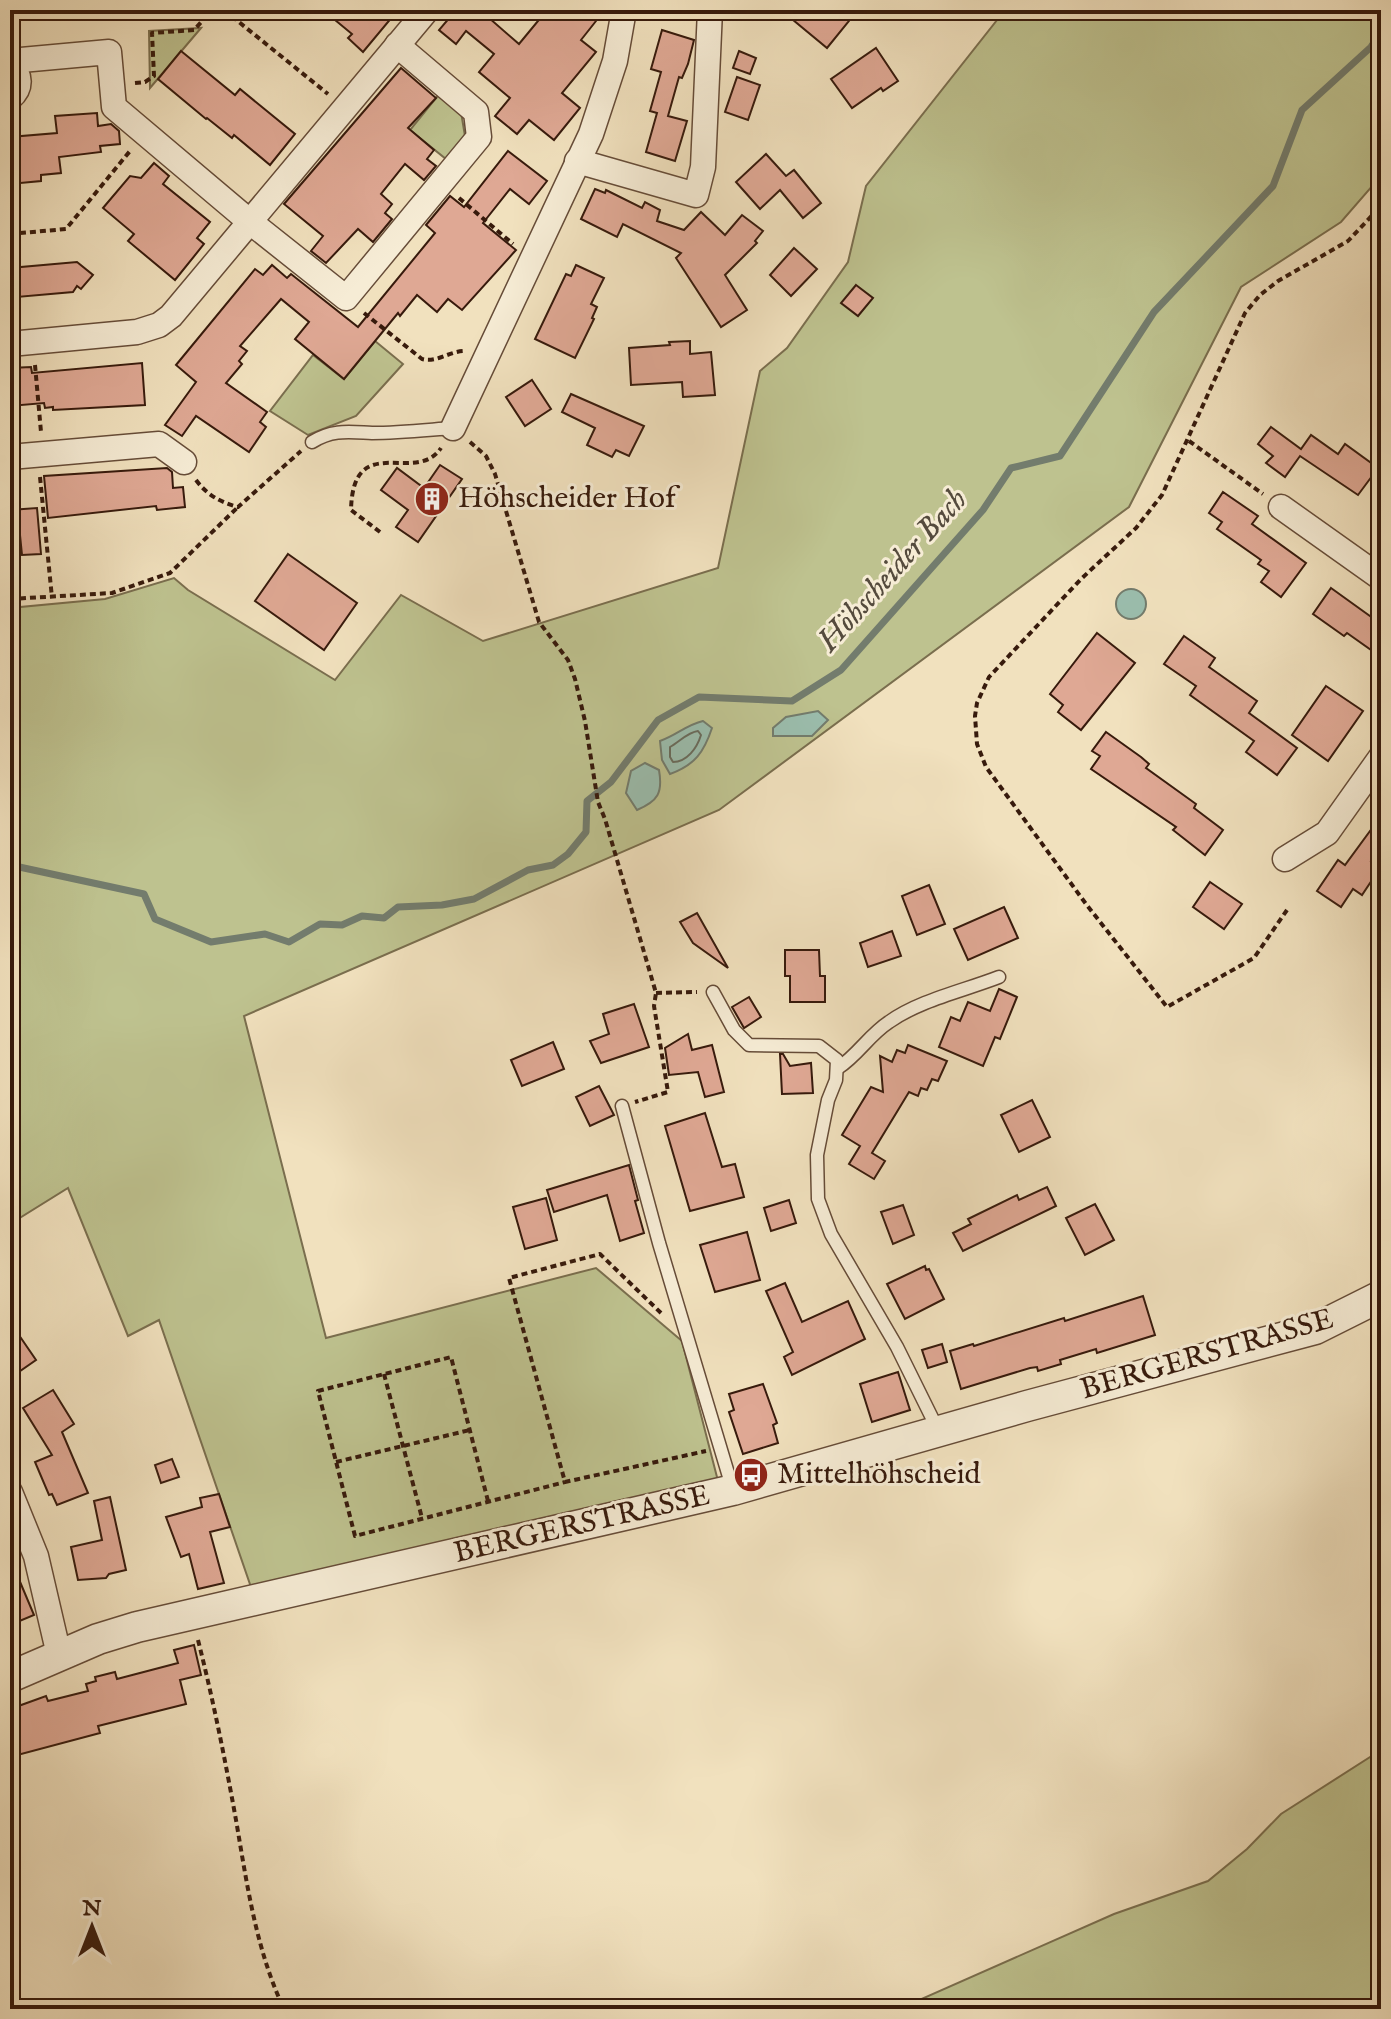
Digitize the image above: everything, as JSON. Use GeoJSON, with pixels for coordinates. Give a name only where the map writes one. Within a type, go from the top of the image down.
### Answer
{"type":"FeatureCollection","features":[{"type":"Feature","properties":{"kind":"street"},"geometry":{"type":"LineString","coordinates":[[22,343],[137,332],[159,325],[178,309],[427,10]]}},
{"type":"Feature","properties":{"kind":"street"},"geometry":{"type":"LineString","coordinates":[[453,428],[591,134],[615,61],[624,10]]}},
{"type":"Feature","properties":{"kind":"street"},"geometry":{"type":"LineString","coordinates":[[577,161],[704,194],[710,10]]}},
{"type":"Feature","properties":{"kind":"street"},"geometry":{"type":"LineString","coordinates":[[10,63],[109,52],[114,107],[346,298],[479,137],[476,112],[397,45]]}},
{"type":"Feature","properties":{"kind":"street"},"geometry":{"type":"LineString","coordinates":[[10,63],[16,70],[19,83],[10,98]]}},
{"type":"Feature","properties":{"kind":"street"},"geometry":{"type":"LineString","coordinates":[[10,457],[159,444],[184,462]]}},
{"type":"Feature","properties":{"kind":"street"},"geometry":{"type":"LineString","coordinates":[[1281,507],[1381,578]]}},
{"type":"Feature","properties":{"kind":"street"},"geometry":{"type":"LineString","coordinates":[[1285,859],[1327,833],[1381,757]]}},
{"type":"Feature","properties":{"kind":"street","name":"BERGERSTRASSE"},"geometry":{"type":"LineString","coordinates":[[10,1677],[115,1633],[733,1490],[1315,1329],[1381,1296]]}},
{"type":"Feature","properties":{"kind":"street"},"geometry":{"type":"LineString","coordinates":[[10,1492],[36,1556],[59,1655]]}},
{"type":"Feature","properties":{"kind":"lane"},"geometry":{"type":"LineString","coordinates":[[312,442],[338,431],[372,433],[453,428]]}},
{"type":"Feature","properties":{"kind":"lane"},"geometry":{"type":"LineString","coordinates":[[838,1068],[854,1058],[876,1031],[893,1019],[999,977]]}},
{"type":"Feature","properties":{"kind":"lane"},"geometry":{"type":"LineString","coordinates":[[713,992],[734,1030],[749,1045],[819,1046],[837,1060],[838,1068],[817,1155],[818,1199],[831,1234],[897,1347],[939,1432]]}},
{"type":"Feature","properties":{"kind":"lane"},"geometry":{"type":"LineString","coordinates":[[622,1106],[733,1490]]}},
{"type":"Feature","properties":{"kind":"path"},"geometry":{"type":"LineString","coordinates":[[112,85],[145,82],[154,76],[152,33],[194,30],[212,10]]}},
{"type":"Feature","properties":{"kind":"path"},"geometry":{"type":"LineString","coordinates":[[224,10],[344,107]]}},
{"type":"Feature","properties":{"kind":"path"},"geometry":{"type":"LineString","coordinates":[[10,234],[66,229],[144,133]]}},
{"type":"Feature","properties":{"kind":"path"},"geometry":{"type":"LineString","coordinates":[[441,184],[531,258]]}},
{"type":"Feature","properties":{"kind":"path"},"geometry":{"type":"LineString","coordinates":[[1287,910],[1254,958],[1167,1007],[986,767],[977,744],[977,703],[989,677],[1081,579],[1136,528],[1162,495],[1245,313],[1260,295],[1278,281],[1348,241],[1381,206]]}},
{"type":"Feature","properties":{"kind":"path"},"geometry":{"type":"LineString","coordinates":[[346,298],[422,359],[437,360],[459,351],[467,351],[484,359]]}},
{"type":"Feature","properties":{"kind":"path"},"geometry":{"type":"LineString","coordinates":[[22,343],[40,454],[52,598]]}},
{"type":"Feature","properties":{"kind":"path"},"geometry":{"type":"LineString","coordinates":[[380,532],[351,510],[351,490],[356,476],[366,468],[384,462],[424,461],[437,453],[453,428],[486,456],[495,474],[539,622],[568,660],[575,679],[598,802],[656,993],[654,1006],[668,1092],[622,1106]]}},
{"type":"Feature","properties":{"kind":"path"},"geometry":{"type":"LineString","coordinates":[[1188,441],[1281,507]]}},
{"type":"Feature","properties":{"kind":"path"},"geometry":{"type":"LineString","coordinates":[[10,599],[112,593],[170,573],[238,507],[312,442]]}},
{"type":"Feature","properties":{"kind":"path"},"geometry":{"type":"LineString","coordinates":[[184,462],[202,489],[220,502],[238,507]]}},
{"type":"Feature","properties":{"kind":"path"},"geometry":{"type":"LineString","coordinates":[[656,993],[713,992]]}},
{"type":"Feature","properties":{"kind":"path"},"geometry":{"type":"LineString","coordinates":[[565,1482],[509,1278],[600,1254],[687,1338]]}},
{"type":"Feature","properties":{"kind":"path"},"geometry":{"type":"LineString","coordinates":[[488,1501],[451,1357],[318,1391],[355,1536],[565,1482],[720,1448]]}},
{"type":"Feature","properties":{"kind":"path"},"geometry":{"type":"LineString","coordinates":[[384,1374],[422,1518]]}},
{"type":"Feature","properties":{"kind":"path"},"geometry":{"type":"LineString","coordinates":[[336,1462],[470,1430]]}},
{"type":"Feature","properties":{"kind":"path"},"geometry":{"type":"LineString","coordinates":[[191,1614],[215,1707],[255,1926],[284,2009]]}},
{"type":"Feature","properties":{"kind":"green space"},"geometry":{"type":"Polygon","coordinates":[[[1005,10],[1381,10],[1381,176],[1341,222],[1241,287],[1129,507],[719,810],[244,1016],[326,1338],[596,1268],[682,1341],[718,1481],[252,1590],[159,1320],[128,1336],[68,1188],[10,1224],[10,608],[105,599],[174,578],[188,590],[335,680],[401,595],[483,641],[718,568],[760,371],[787,348],[848,262],[866,186],[1005,10]]]}},
{"type":"Feature","properties":{"kind":"green space"},"geometry":{"type":"Polygon","coordinates":[[[201,28],[150,88],[149,31],[201,28]]]}},
{"type":"Feature","properties":{"kind":"green space"},"geometry":{"type":"Polygon","coordinates":[[[440,93],[461,112],[465,136],[446,159],[410,130],[440,93]]]}},
{"type":"Feature","properties":{"kind":"green space"},"geometry":{"type":"Polygon","coordinates":[[[375,341],[403,364],[356,416],[308,435],[270,411],[313,355],[344,379],[375,341]]]}},
{"type":"Feature","properties":{"kind":"green space"},"geometry":{"type":"Polygon","coordinates":[[[1381,1750],[1381,2009],[904,2009],[1114,1914],[1208,1881],[1247,1849],[1281,1814],[1381,1750]]]}},
{"type":"Feature","properties":{"kind":"water"},"geometry":{"type":"Polygon","coordinates":[[[1131,589],[1137,590],[1145,598],[1145,610],[1137,618],[1131,619],[1125,618],[1117,610],[1116,604],[1117,598],[1125,590],[1131,589]]]}},
{"type":"Feature","properties":{"kind":"water"},"geometry":{"type":"Polygon","coordinates":[[[818,711],[828,720],[812,736],[773,736],[773,728],[786,717],[818,711]]]}},
{"type":"Feature","properties":{"kind":"water"},"geometry":{"type":"Polygon","coordinates":[[[703,721],[712,728],[702,751],[692,762],[670,774],[662,760],[660,741],[703,721]]]}},
{"type":"Feature","properties":{"kind":"water"},"geometry":{"type":"Polygon","coordinates":[[[645,763],[659,770],[660,785],[654,799],[637,810],[626,793],[631,771],[645,763]]]}},
{"type":"Feature","properties":{"kind":"building"},"geometry":{"type":"Polygon","coordinates":[[[323,10],[398,10],[363,52],[348,38],[352,34],[323,10]]]}},
{"type":"Feature","properties":{"kind":"building"},"geometry":{"type":"Polygon","coordinates":[[[456,10],[496,10],[489,18],[519,44],[547,10],[583,10],[596,21],[581,40],[596,52],[562,93],[580,108],[554,140],[529,120],[517,134],[495,116],[510,98],[479,72],[494,54],[466,31],[456,44],[439,30],[456,10]]]}},
{"type":"Feature","properties":{"kind":"building"},"geometry":{"type":"Polygon","coordinates":[[[781,10],[836,10],[849,21],[827,48],[781,10]]]}},
{"type":"Feature","properties":{"kind":"building"},"geometry":{"type":"Polygon","coordinates":[[[662,30],[694,40],[668,116],[687,121],[675,161],[646,152],[657,113],[650,111],[661,72],[651,69],[662,30]]]}},
{"type":"Feature","properties":{"kind":"building"},"geometry":{"type":"Polygon","coordinates":[[[876,48],[898,81],[883,91],[881,88],[852,108],[831,79],[876,48]]]}},
{"type":"Feature","properties":{"kind":"building"},"geometry":{"type":"Polygon","coordinates":[[[181,51],[235,95],[240,89],[295,134],[270,165],[234,135],[232,138],[206,119],[158,79],[181,51]]]}},
{"type":"Feature","properties":{"kind":"building"},"geometry":{"type":"Polygon","coordinates":[[[739,51],[756,58],[750,74],[733,68],[739,51]]]}},
{"type":"Feature","properties":{"kind":"building"},"geometry":{"type":"Polygon","coordinates":[[[401,68],[436,98],[408,128],[434,150],[427,159],[436,166],[424,180],[405,164],[381,194],[392,204],[385,213],[392,219],[373,242],[358,229],[326,263],[311,251],[323,236],[284,204],[401,68]]]}},
{"type":"Feature","properties":{"kind":"building"},"geometry":{"type":"Polygon","coordinates":[[[737,77],[760,85],[748,120],[725,112],[737,77]]]}},
{"type":"Feature","properties":{"kind":"building"},"geometry":{"type":"Polygon","coordinates":[[[97,113],[98,126],[111,124],[119,131],[120,144],[100,146],[101,152],[59,157],[61,173],[41,175],[41,181],[10,184],[10,137],[57,133],[55,116],[97,113]]]}},
{"type":"Feature","properties":{"kind":"building"},"geometry":{"type":"Polygon","coordinates":[[[508,151],[547,181],[529,204],[510,189],[483,223],[516,250],[462,310],[448,299],[437,312],[417,295],[400,316],[398,313],[344,379],[295,339],[309,322],[281,299],[240,346],[247,351],[239,361],[242,364],[226,383],[267,412],[260,422],[266,427],[249,452],[196,416],[182,436],[165,425],[196,382],[176,365],[255,269],[263,275],[272,265],[287,278],[291,274],[358,327],[435,233],[426,225],[450,196],[464,207],[508,151]]]}},
{"type":"Feature","properties":{"kind":"building"},"geometry":{"type":"Polygon","coordinates":[[[766,154],[786,176],[794,170],[821,203],[803,218],[780,190],[760,209],[736,182],[766,154]]]}},
{"type":"Feature","properties":{"kind":"building"},"geometry":{"type":"Polygon","coordinates":[[[154,163],[169,176],[163,184],[210,222],[197,238],[204,244],[175,280],[128,241],[134,234],[103,208],[130,176],[141,178],[154,163]]]}},
{"type":"Feature","properties":{"kind":"building"},"geometry":{"type":"Polygon","coordinates":[[[595,189],[605,193],[606,190],[642,208],[645,202],[660,210],[657,221],[684,230],[701,212],[725,235],[742,215],[763,231],[755,241],[757,243],[725,275],[747,310],[721,327],[676,258],[681,253],[623,224],[617,237],[581,219],[595,189]]]}},
{"type":"Feature","properties":{"kind":"building"},"geometry":{"type":"Polygon","coordinates":[[[794,248],[817,269],[791,296],[770,275],[794,248]]]}},
{"type":"Feature","properties":{"kind":"building"},"geometry":{"type":"Polygon","coordinates":[[[77,262],[93,275],[81,289],[77,286],[73,292],[17,297],[17,292],[10,293],[10,268],[77,262]]]}},
{"type":"Feature","properties":{"kind":"building"},"geometry":{"type":"Polygon","coordinates":[[[576,265],[604,278],[591,304],[597,307],[594,319],[575,358],[535,339],[566,274],[571,276],[576,265]]]}},
{"type":"Feature","properties":{"kind":"building"},"geometry":{"type":"Polygon","coordinates":[[[856,285],[873,298],[858,316],[841,303],[856,285]]]}},
{"type":"Feature","properties":{"kind":"building"},"geometry":{"type":"Polygon","coordinates":[[[690,341],[690,354],[711,352],[715,395],[683,397],[682,382],[631,385],[629,348],[690,341]]]}},
{"type":"Feature","properties":{"kind":"building"},"geometry":{"type":"Polygon","coordinates":[[[142,363],[145,405],[53,410],[53,407],[45,408],[44,403],[10,406],[10,368],[31,367],[32,373],[142,363]]]}},
{"type":"Feature","properties":{"kind":"building"},"geometry":{"type":"Polygon","coordinates":[[[532,380],[551,409],[525,426],[506,397],[532,380]]]}},
{"type":"Feature","properties":{"kind":"building"},"geometry":{"type":"Polygon","coordinates":[[[571,394],[644,426],[629,456],[616,450],[612,457],[587,445],[595,428],[562,412],[571,394]]]}},
{"type":"Feature","properties":{"kind":"building"},"geometry":{"type":"Polygon","coordinates":[[[1271,427],[1301,449],[1311,435],[1338,454],[1345,444],[1378,468],[1358,495],[1300,456],[1285,477],[1266,463],[1273,456],[1258,444],[1271,427]]]}},
{"type":"Feature","properties":{"kind":"building","name":"Höhscheider Hof"},"geometry":{"type":"Polygon","coordinates":[[[440,465],[462,479],[418,542],[396,527],[408,510],[381,490],[397,468],[424,488],[440,465]]]}},
{"type":"Feature","properties":{"kind":"building"},"geometry":{"type":"Polygon","coordinates":[[[167,468],[172,472],[173,488],[183,487],[185,507],[157,510],[156,506],[48,518],[44,476],[167,468]]]}},
{"type":"Feature","properties":{"kind":"building"},"geometry":{"type":"Polygon","coordinates":[[[1223,492],[1258,516],[1252,524],[1306,563],[1281,597],[1261,582],[1269,571],[1258,564],[1261,560],[1217,529],[1222,522],[1209,513],[1223,492]]]}},
{"type":"Feature","properties":{"kind":"building"},"geometry":{"type":"Polygon","coordinates":[[[37,508],[41,554],[22,555],[20,535],[10,536],[10,510],[37,508]]]}},
{"type":"Feature","properties":{"kind":"building"},"geometry":{"type":"Polygon","coordinates":[[[288,554],[357,603],[324,650],[255,601],[288,554]]]}},
{"type":"Feature","properties":{"kind":"building"},"geometry":{"type":"Polygon","coordinates":[[[1331,588],[1381,624],[1381,657],[1313,614],[1331,588]]]}},
{"type":"Feature","properties":{"kind":"building"},"geometry":{"type":"Polygon","coordinates":[[[1097,633],[1135,663],[1081,730],[1058,712],[1063,705],[1050,694],[1097,633]]]}},
{"type":"Feature","properties":{"kind":"building"},"geometry":{"type":"Polygon","coordinates":[[[1184,636],[1215,658],[1209,667],[1257,701],[1249,713],[1297,748],[1277,775],[1246,752],[1254,741],[1190,695],[1196,686],[1164,664],[1184,636]]]}},
{"type":"Feature","properties":{"kind":"building"},"geometry":{"type":"Polygon","coordinates":[[[1326,686],[1363,711],[1328,761],[1292,735],[1326,686]]]}},
{"type":"Feature","properties":{"kind":"building"},"geometry":{"type":"Polygon","coordinates":[[[1106,732],[1141,757],[1149,764],[1146,768],[1196,804],[1194,808],[1223,830],[1205,855],[1173,830],[1176,827],[1091,769],[1100,756],[1092,751],[1106,732]]]}},
{"type":"Feature","properties":{"kind":"building"},"geometry":{"type":"Polygon","coordinates":[[[1381,816],[1381,848],[1371,861],[1380,868],[1362,895],[1353,889],[1341,907],[1317,891],[1338,860],[1345,865],[1381,816]]]}},
{"type":"Feature","properties":{"kind":"building"},"geometry":{"type":"Polygon","coordinates":[[[1210,882],[1242,904],[1224,929],[1193,907],[1210,882]]]}},
{"type":"Feature","properties":{"kind":"building"},"geometry":{"type":"Polygon","coordinates":[[[929,885],[945,924],[917,935],[902,896],[929,885]]]}},
{"type":"Feature","properties":{"kind":"building"},"geometry":{"type":"Polygon","coordinates":[[[1004,907],[1018,938],[968,960],[954,929],[1004,907]]]}},
{"type":"Feature","properties":{"kind":"building"},"geometry":{"type":"Polygon","coordinates":[[[697,913],[728,968],[693,943],[680,922],[697,913]]]}},
{"type":"Feature","properties":{"kind":"building"},"geometry":{"type":"Polygon","coordinates":[[[892,931],[901,956],[868,967],[860,943],[892,931]]]}},
{"type":"Feature","properties":{"kind":"building"},"geometry":{"type":"Polygon","coordinates":[[[785,950],[819,950],[820,976],[825,976],[825,1002],[790,1002],[790,976],[785,976],[785,950]]]}},
{"type":"Feature","properties":{"kind":"building"},"geometry":{"type":"Polygon","coordinates":[[[999,989],[1017,997],[1000,1039],[995,1037],[983,1066],[939,1047],[951,1017],[960,1021],[968,1002],[990,1011],[999,989]]]}},
{"type":"Feature","properties":{"kind":"building"},"geometry":{"type":"Polygon","coordinates":[[[749,997],[761,1017],[744,1028],[732,1007],[749,997]]]}},
{"type":"Feature","properties":{"kind":"building"},"geometry":{"type":"Polygon","coordinates":[[[634,1004],[649,1047],[601,1063],[590,1041],[609,1034],[603,1014],[634,1004]]]}},
{"type":"Feature","properties":{"kind":"building"},"geometry":{"type":"Polygon","coordinates":[[[688,1034],[692,1050],[712,1045],[724,1092],[705,1097],[698,1072],[669,1075],[665,1048],[688,1034]]]}},
{"type":"Feature","properties":{"kind":"building"},"geometry":{"type":"Polygon","coordinates":[[[553,1042],[564,1069],[522,1086],[511,1060],[553,1042]]]}},
{"type":"Feature","properties":{"kind":"building"},"geometry":{"type":"Polygon","coordinates":[[[908,1045],[947,1061],[938,1081],[932,1079],[927,1090],[921,1088],[918,1096],[909,1092],[872,1153],[885,1161],[874,1179],[849,1164],[860,1146],[842,1135],[871,1087],[883,1092],[880,1056],[892,1062],[897,1050],[905,1053],[908,1045]]]}},
{"type":"Feature","properties":{"kind":"building"},"geometry":{"type":"Polygon","coordinates":[[[780,1054],[790,1066],[811,1063],[813,1093],[782,1094],[780,1054]]]}},
{"type":"Feature","properties":{"kind":"building"},"geometry":{"type":"Polygon","coordinates":[[[599,1086],[614,1115],[590,1126],[576,1097],[599,1086]]]}},
{"type":"Feature","properties":{"kind":"building"},"geometry":{"type":"Polygon","coordinates":[[[1032,1100],[1050,1137],[1019,1152],[1001,1115],[1032,1100]]]}},
{"type":"Feature","properties":{"kind":"building"},"geometry":{"type":"Polygon","coordinates":[[[705,1113],[722,1167],[735,1164],[744,1197],[690,1211],[665,1126],[705,1113]]]}},
{"type":"Feature","properties":{"kind":"building"},"geometry":{"type":"Polygon","coordinates":[[[629,1165],[644,1233],[620,1241],[607,1195],[554,1212],[547,1190],[629,1165]]]}},
{"type":"Feature","properties":{"kind":"building"},"geometry":{"type":"Polygon","coordinates":[[[1047,1187],[1056,1206],[963,1251],[953,1233],[971,1224],[968,1219],[1017,1195],[1019,1200],[1047,1187]]]}},
{"type":"Feature","properties":{"kind":"building"},"geometry":{"type":"Polygon","coordinates":[[[546,1198],[557,1240],[525,1249],[513,1207],[546,1198]]]}},
{"type":"Feature","properties":{"kind":"building"},"geometry":{"type":"Polygon","coordinates":[[[789,1200],[796,1223],[771,1231],[764,1208],[789,1200]]]}},
{"type":"Feature","properties":{"kind":"building"},"geometry":{"type":"Polygon","coordinates":[[[1095,1204],[1114,1240],[1085,1255],[1066,1218],[1095,1204]]]}},
{"type":"Feature","properties":{"kind":"building"},"geometry":{"type":"Polygon","coordinates":[[[903,1205],[914,1235],[893,1244],[881,1212],[903,1205]]]}},
{"type":"Feature","properties":{"kind":"building"},"geometry":{"type":"Polygon","coordinates":[[[747,1232],[760,1280],[715,1292],[700,1245],[747,1232]]]}},
{"type":"Feature","properties":{"kind":"building"},"geometry":{"type":"Polygon","coordinates":[[[925,1266],[944,1299],[905,1319],[887,1284],[925,1266]]]}},
{"type":"Feature","properties":{"kind":"building"},"geometry":{"type":"Polygon","coordinates":[[[785,1283],[802,1322],[848,1301],[865,1339],[792,1375],[784,1357],[793,1352],[766,1291],[785,1283]]]}},
{"type":"Feature","properties":{"kind":"building"},"geometry":{"type":"Polygon","coordinates":[[[1143,1296],[1155,1335],[1097,1353],[1096,1349],[1060,1360],[1061,1364],[1038,1371],[1037,1367],[1030,1368],[961,1389],[950,1351],[1064,1318],[1065,1321],[1143,1296]]]}},
{"type":"Feature","properties":{"kind":"building"},"geometry":{"type":"Polygon","coordinates":[[[10,1322],[36,1360],[10,1378],[10,1322]]]}},
{"type":"Feature","properties":{"kind":"building"},"geometry":{"type":"Polygon","coordinates":[[[942,1344],[947,1362],[928,1368],[922,1350],[942,1344]]]}},
{"type":"Feature","properties":{"kind":"building"},"geometry":{"type":"Polygon","coordinates":[[[898,1372],[910,1410],[872,1422],[860,1384],[898,1372]]]}},
{"type":"Feature","properties":{"kind":"building"},"geometry":{"type":"Polygon","coordinates":[[[763,1384],[777,1423],[773,1425],[778,1443],[743,1454],[729,1412],[734,1410],[729,1394],[763,1384]]]}},
{"type":"Feature","properties":{"kind":"building"},"geometry":{"type":"Polygon","coordinates":[[[53,1390],[74,1424],[62,1432],[88,1493],[57,1505],[52,1494],[49,1495],[35,1462],[52,1455],[23,1408],[53,1390]]]}},
{"type":"Feature","properties":{"kind":"building"},"geometry":{"type":"Polygon","coordinates":[[[172,1459],[179,1477],[161,1483],[155,1465],[172,1459]]]}},
{"type":"Feature","properties":{"kind":"building"},"geometry":{"type":"Polygon","coordinates":[[[219,1494],[230,1527],[210,1532],[224,1583],[198,1589],[189,1554],[181,1557],[166,1517],[202,1507],[200,1498],[219,1494]]]}},
{"type":"Feature","properties":{"kind":"building"},"geometry":{"type":"Polygon","coordinates":[[[110,1497],[126,1570],[109,1574],[106,1578],[78,1580],[71,1547],[102,1540],[94,1501],[110,1497]]]}},
{"type":"Feature","properties":{"kind":"building"},"geometry":{"type":"Polygon","coordinates":[[[10,1558],[34,1615],[10,1625],[10,1558]]]}},
{"type":"Feature","properties":{"kind":"building"},"geometry":{"type":"Polygon","coordinates":[[[194,1645],[201,1675],[180,1680],[186,1704],[98,1726],[100,1733],[10,1757],[10,1721],[16,1719],[13,1708],[46,1696],[48,1701],[88,1691],[86,1684],[96,1681],[95,1677],[115,1672],[117,1679],[178,1663],[174,1650],[194,1645]]]}},
{"type":"Feature","properties":{"kind":"waterway","name":"Höhscheider Bach"},"geometry":{"type":"LineString","coordinates":[[10,865],[144,894],[155,919],[211,942],[265,934],[289,942],[320,924],[342,925],[362,916],[384,918],[398,907],[442,905],[474,899],[528,870],[553,865],[568,854],[586,832],[587,801],[611,782],[658,720],[699,697],[792,701],[841,670],[983,510],[1011,468],[1060,456],[1154,312],[1273,186],[1302,110],[1371,47],[1381,32]]}},
{"type":"Feature","properties":{"kind":"place","name":"Höhscheider Hof"},"geometry":{"type":"Point","coordinates":[432,499]}},
{"type":"Feature","properties":{"kind":"place","name":"Mittelhöhscheid"},"geometry":{"type":"Point","coordinates":[751,1475]}}]}
